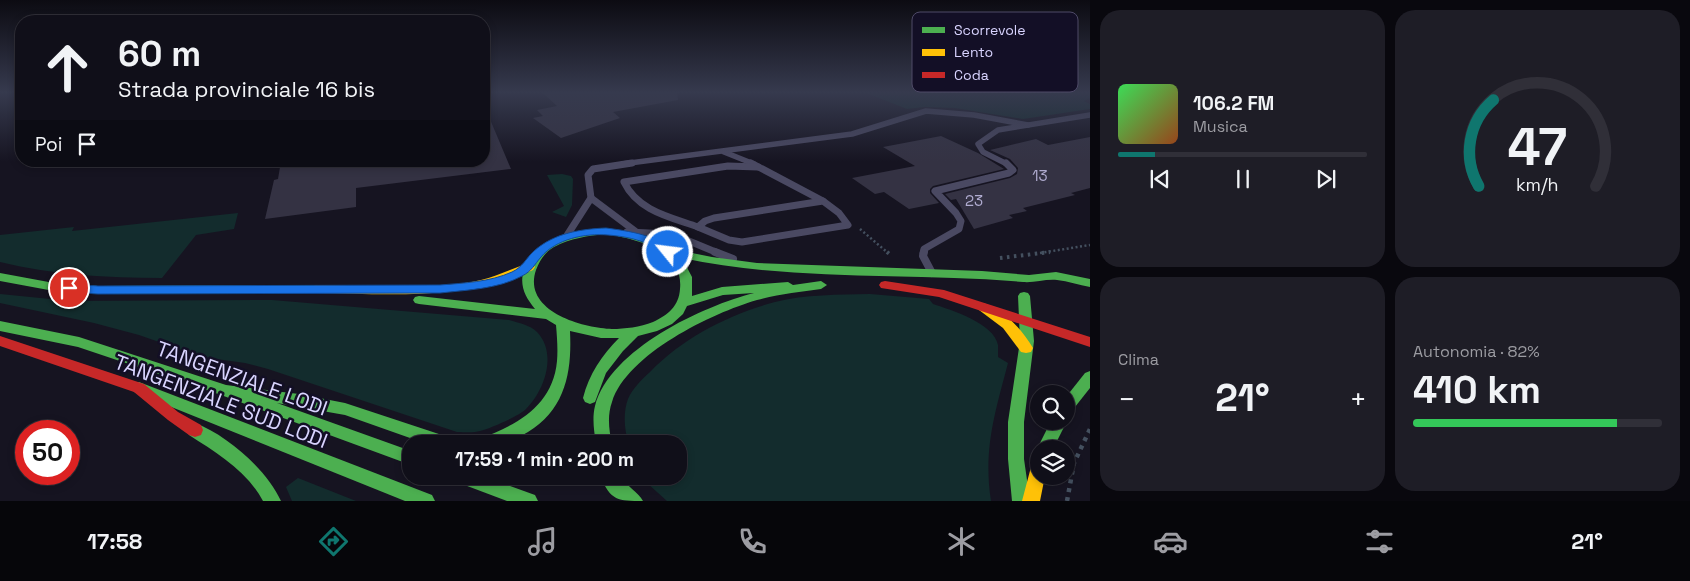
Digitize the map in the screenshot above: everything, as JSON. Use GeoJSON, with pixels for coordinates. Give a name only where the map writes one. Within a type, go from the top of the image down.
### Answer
{"type":"FeatureCollection","features":[{"type":"Feature","properties":{"kind":"main road"},"geometry":{"type":"LineString","coordinates":[[606,231],[628,234],[648,240],[668,252],[680,264],[687,276],[688,290],[684,303],[673,316],[656,327],[633,333],[609,334],[585,331],[548,315],[533,300],[527,283],[529,267],[535,256],[546,246],[566,237],[585,232],[606,231]]}},
{"type":"Feature","properties":{"kind":"main road"},"geometry":{"type":"LineString","coordinates":[[668,252],[697,259],[758,268],[932,273],[1031,280]]}},
{"type":"Feature","properties":{"kind":"main road"},"geometry":{"type":"LineString","coordinates":[[0,277],[54,287],[98,290],[440,289],[502,280],[529,267]]}},
{"type":"Feature","properties":{"kind":"main road"},"geometry":{"type":"LineString","coordinates":[[1065,277],[1080,270]]}},
{"type":"Feature","properties":{"kind":"main road"},"geometry":{"type":"LineString","coordinates":[[1021,501],[1016,459],[1016,422],[1028,323],[1024,286],[1031,280],[1040,277],[1065,277],[1090,283]]}},
{"type":"Feature","properties":{"kind":"main road"},"geometry":{"type":"LineString","coordinates":[[603,435],[601,414],[606,396],[618,377],[639,356],[709,314],[744,300],[773,292],[826,285],[723,290],[703,295],[684,303]]}},
{"type":"Feature","properties":{"kind":"main road"},"geometry":{"type":"LineString","coordinates":[[877,285],[931,291],[1090,342]]}},
{"type":"Feature","properties":{"kind":"main road"},"geometry":{"type":"LineString","coordinates":[[324,290],[548,315]]}},
{"type":"Feature","properties":{"kind":"main road"},"geometry":{"type":"LineString","coordinates":[[1024,296],[1030,307],[1043,319],[1074,336]]}},
{"type":"Feature","properties":{"kind":"main road"},"geometry":{"type":"LineString","coordinates":[[983,307],[995,313],[1015,330],[1026,348]]}},
{"type":"Feature","properties":{"kind":"main road"},"geometry":{"type":"LineString","coordinates":[[511,435],[542,415],[552,402],[559,388],[562,371],[563,323]]}},
{"type":"Feature","properties":{"kind":"main road","name":"TANGENZIALE LODI"},"geometry":{"type":"LineString","coordinates":[[0,326],[79,342],[226,391],[402,455]]}},
{"type":"Feature","properties":{"kind":"main road"},"geometry":{"type":"LineString","coordinates":[[588,412],[591,389],[602,368],[615,349],[633,333]]}},
{"type":"Feature","properties":{"kind":"main road","name":"TANGENZIALE SUD LODI"},"geometry":{"type":"LineString","coordinates":[[0,342],[43,354],[139,388],[426,501]]}},
{"type":"Feature","properties":{"kind":"main road"},"geometry":{"type":"LineString","coordinates":[[1075,396],[1090,377]]}},
{"type":"Feature","properties":{"kind":"main road"},"geometry":{"type":"LineString","coordinates":[[139,388],[173,416],[236,457],[263,485],[272,501]]}},
{"type":"Feature","properties":{"kind":"main road"},"geometry":{"type":"LineString","coordinates":[[226,391],[299,400],[344,409],[421,435]]}},
{"type":"Feature","properties":{"kind":"main road"},"geometry":{"type":"LineString","coordinates":[[485,485],[529,501]]}},
{"type":"Feature","properties":{"kind":"main road"},"geometry":{"type":"LineString","coordinates":[[615,485],[621,492],[634,501]]}},
{"type":"Feature","properties":{"kind":"main road"},"geometry":{"type":"LineString","coordinates":[[623,485],[634,501]]}},
{"type":"Feature","properties":{"kind":"main road"},"geometry":{"type":"LineString","coordinates":[[1031,501],[1035,485]]}},
{"type":"Feature","properties":{"kind":"lane"},"geometry":{"type":"LineString","coordinates":[[566,237],[590,198],[588,175],[598,166],[852,134],[912,115]]}},
{"type":"Feature","properties":{"kind":"lane"},"geometry":{"type":"LineString","coordinates":[[976,115],[1028,125]]}},
{"type":"Feature","properties":{"kind":"lane"},"geometry":{"type":"LineString","coordinates":[[932,273],[923,256],[924,249],[959,229],[961,221],[956,212],[935,191],[1012,172],[1013,170],[1010,165],[980,149],[978,144],[998,130],[1088,115]]}},
{"type":"Feature","properties":{"kind":"lane"},"geometry":{"type":"LineString","coordinates":[[737,149],[760,166],[823,201],[845,219],[848,225],[742,242],[728,240],[644,205],[629,193],[624,182],[728,166],[750,166],[767,170]]}},
{"type":"Feature","properties":{"kind":"lane"},"geometry":{"type":"LineString","coordinates":[[722,151],[760,166]]}},
{"type":"Feature","properties":{"kind":"lane"},"geometry":{"type":"LineString","coordinates":[[722,151],[731,160],[732,164],[728,166]]}},
{"type":"Feature","properties":{"kind":"lane"},"geometry":{"type":"LineString","coordinates":[[590,198],[648,240]]}},
{"type":"Feature","properties":{"kind":"lane"},"geometry":{"type":"LineString","coordinates":[[698,227],[705,221],[714,218],[823,201]]}},
{"type":"Feature","properties":{"kind":"lane"},"geometry":{"type":"LineString","coordinates":[[606,231],[665,233],[678,236],[758,268]]}},
{"type":"Feature","properties":{"kind":"path"},"geometry":{"type":"LineString","coordinates":[[848,225],[860,228],[898,262]]}},
{"type":"Feature","properties":{"kind":"path"},"geometry":{"type":"LineString","coordinates":[[991,259],[1090,245]]}},
{"type":"Feature","properties":{"kind":"path"},"geometry":{"type":"LineString","coordinates":[[1066,501],[1069,476],[1077,451],[1090,429]]}},
{"type":"Feature","properties":{"kind":"green space"},"geometry":{"type":"Polygon","coordinates":[[[1001,115],[1047,115],[1023,119],[1001,115]]]}},
{"type":"Feature","properties":{"kind":"green space"},"geometry":{"type":"Polygon","coordinates":[[[562,174],[571,176],[573,179],[572,205],[566,217],[552,212],[564,206],[547,175],[562,174]]]}},
{"type":"Feature","properties":{"kind":"green space"},"geometry":{"type":"Polygon","coordinates":[[[238,213],[234,229],[196,235],[162,278],[80,275],[0,262],[0,235],[74,227],[72,231],[238,213]]]}},
{"type":"Feature","properties":{"kind":"green space"},"geometry":{"type":"Polygon","coordinates":[[[0,294],[70,301],[272,300],[509,320],[528,326],[537,332],[547,351],[546,372],[543,383],[533,401],[522,412],[504,422],[480,431],[457,432],[268,369],[245,363],[202,357],[139,335],[94,323],[0,303],[0,294]]]}},
{"type":"Feature","properties":{"kind":"green space"},"geometry":{"type":"Polygon","coordinates":[[[870,294],[929,299],[933,304],[971,318],[989,330],[995,337],[998,345],[998,357],[1008,363],[989,448],[988,465],[991,501],[667,501],[649,485],[687,485],[687,435],[626,435],[625,410],[628,399],[644,378],[677,348],[724,321],[758,307],[786,299],[822,295],[870,294]]]}},
{"type":"Feature","properties":{"kind":"green space"},"geometry":{"type":"Polygon","coordinates":[[[298,478],[356,501],[292,501],[286,487],[298,478]]]}},
{"type":"Feature","properties":{"kind":"building"},"geometry":{"type":"Polygon","coordinates":[[[617,115],[620,118],[561,138],[533,118],[543,116],[617,115]]]}},
{"type":"Feature","properties":{"kind":"building"},"geometry":{"type":"Polygon","coordinates":[[[490,119],[511,169],[356,188],[356,207],[265,219],[274,180],[278,179],[280,167],[490,167],[490,119]]]}},
{"type":"Feature","properties":{"kind":"building"},"geometry":{"type":"Polygon","coordinates":[[[941,136],[978,153],[1004,169],[933,186],[930,189],[930,193],[939,203],[909,209],[884,192],[875,194],[852,178],[915,166],[883,147],[941,136]]]}},
{"type":"Feature","properties":{"kind":"building"},"geometry":{"type":"Polygon","coordinates":[[[1090,137],[1090,188],[1071,193],[1075,195],[1023,208],[1027,211],[1009,215],[1013,218],[974,229],[956,199],[951,200],[945,194],[1010,178],[1017,174],[1018,168],[1010,159],[990,150],[1036,139],[1048,145],[1090,137]]]}},
{"type":"Feature","properties":{"kind":"traffic: fast"},"geometry":{"type":"LineString","coordinates":[[606,231],[656,244],[676,259],[682,266],[687,281],[686,298],[679,311],[667,320],[635,332],[601,333],[569,325],[552,317],[543,310],[533,298],[528,284],[533,261],[540,252],[549,245],[571,236],[606,231]]}},
{"type":"Feature","properties":{"kind":"traffic: fast"},"geometry":{"type":"LineString","coordinates":[[668,252],[712,261],[757,267],[982,275],[1029,279],[1056,276],[1090,283]]}},
{"type":"Feature","properties":{"kind":"traffic: fast"},"geometry":{"type":"LineString","coordinates":[[0,277],[54,287],[98,290],[315,289]]}},
{"type":"Feature","properties":{"kind":"traffic: fast"},"geometry":{"type":"LineString","coordinates":[[603,435],[602,413],[607,395],[618,377],[651,346],[691,322],[733,304],[770,293],[821,285]]}},
{"type":"Feature","properties":{"kind":"traffic: fast"},"geometry":{"type":"LineString","coordinates":[[684,303],[722,291],[788,286]]}},
{"type":"Feature","properties":{"kind":"traffic: fast"},"geometry":{"type":"LineString","coordinates":[[1021,501],[1016,459],[1016,422],[1027,341],[1024,296]]}},
{"type":"Feature","properties":{"kind":"traffic: fast"},"geometry":{"type":"LineString","coordinates":[[419,300],[548,315]]}},
{"type":"Feature","properties":{"kind":"traffic: fast"},"geometry":{"type":"LineString","coordinates":[[508,435],[526,426],[537,417],[554,395],[560,381],[563,366],[563,323]]}},
{"type":"Feature","properties":{"kind":"traffic: fast"},"geometry":{"type":"LineString","coordinates":[[0,326],[79,342],[226,391],[299,400],[345,409],[422,435]]}},
{"type":"Feature","properties":{"kind":"traffic: fast"},"geometry":{"type":"LineString","coordinates":[[590,398],[592,388],[606,362],[633,333]]}},
{"type":"Feature","properties":{"kind":"traffic: fast"},"geometry":{"type":"LineString","coordinates":[[1075,396],[1090,377]]}},
{"type":"Feature","properties":{"kind":"traffic: fast"},"geometry":{"type":"LineString","coordinates":[[139,388],[426,501]]}},
{"type":"Feature","properties":{"kind":"traffic: fast"},"geometry":{"type":"LineString","coordinates":[[226,391],[402,455]]}},
{"type":"Feature","properties":{"kind":"traffic: fast"},"geometry":{"type":"LineString","coordinates":[[195,430],[229,452],[249,469],[266,489],[272,501]]}},
{"type":"Feature","properties":{"kind":"traffic: fast"},"geometry":{"type":"LineString","coordinates":[[1050,440],[1054,430]]}},
{"type":"Feature","properties":{"kind":"traffic: fast"},"geometry":{"type":"LineString","coordinates":[[485,485],[529,501]]}},
{"type":"Feature","properties":{"kind":"traffic: fast"},"geometry":{"type":"LineString","coordinates":[[615,485],[621,492],[634,501]]}},
{"type":"Feature","properties":{"kind":"traffic: slow"},"geometry":{"type":"LineString","coordinates":[[315,289],[425,290],[453,288],[480,284],[506,277],[529,267]]}},
{"type":"Feature","properties":{"kind":"traffic: slow"},"geometry":{"type":"LineString","coordinates":[[983,307],[1007,324],[1018,335],[1026,348]]}},
{"type":"Feature","properties":{"kind":"traffic: slow"},"geometry":{"type":"LineString","coordinates":[[1031,501],[1035,485]]}},
{"type":"Feature","properties":{"kind":"traffic: jam"},"geometry":{"type":"LineString","coordinates":[[885,285],[940,293],[1090,342]]}},
{"type":"Feature","properties":{"kind":"traffic: jam"},"geometry":{"type":"LineString","coordinates":[[0,341],[139,388],[173,416],[195,430]]}},
{"type":"Feature","properties":{"kind":"route"},"geometry":{"type":"LineString","coordinates":[[69,288],[98,290],[440,289],[485,284],[516,275],[529,267],[535,256],[546,246],[566,237],[585,232],[606,231],[628,234],[648,240],[668,252]]}}]}
